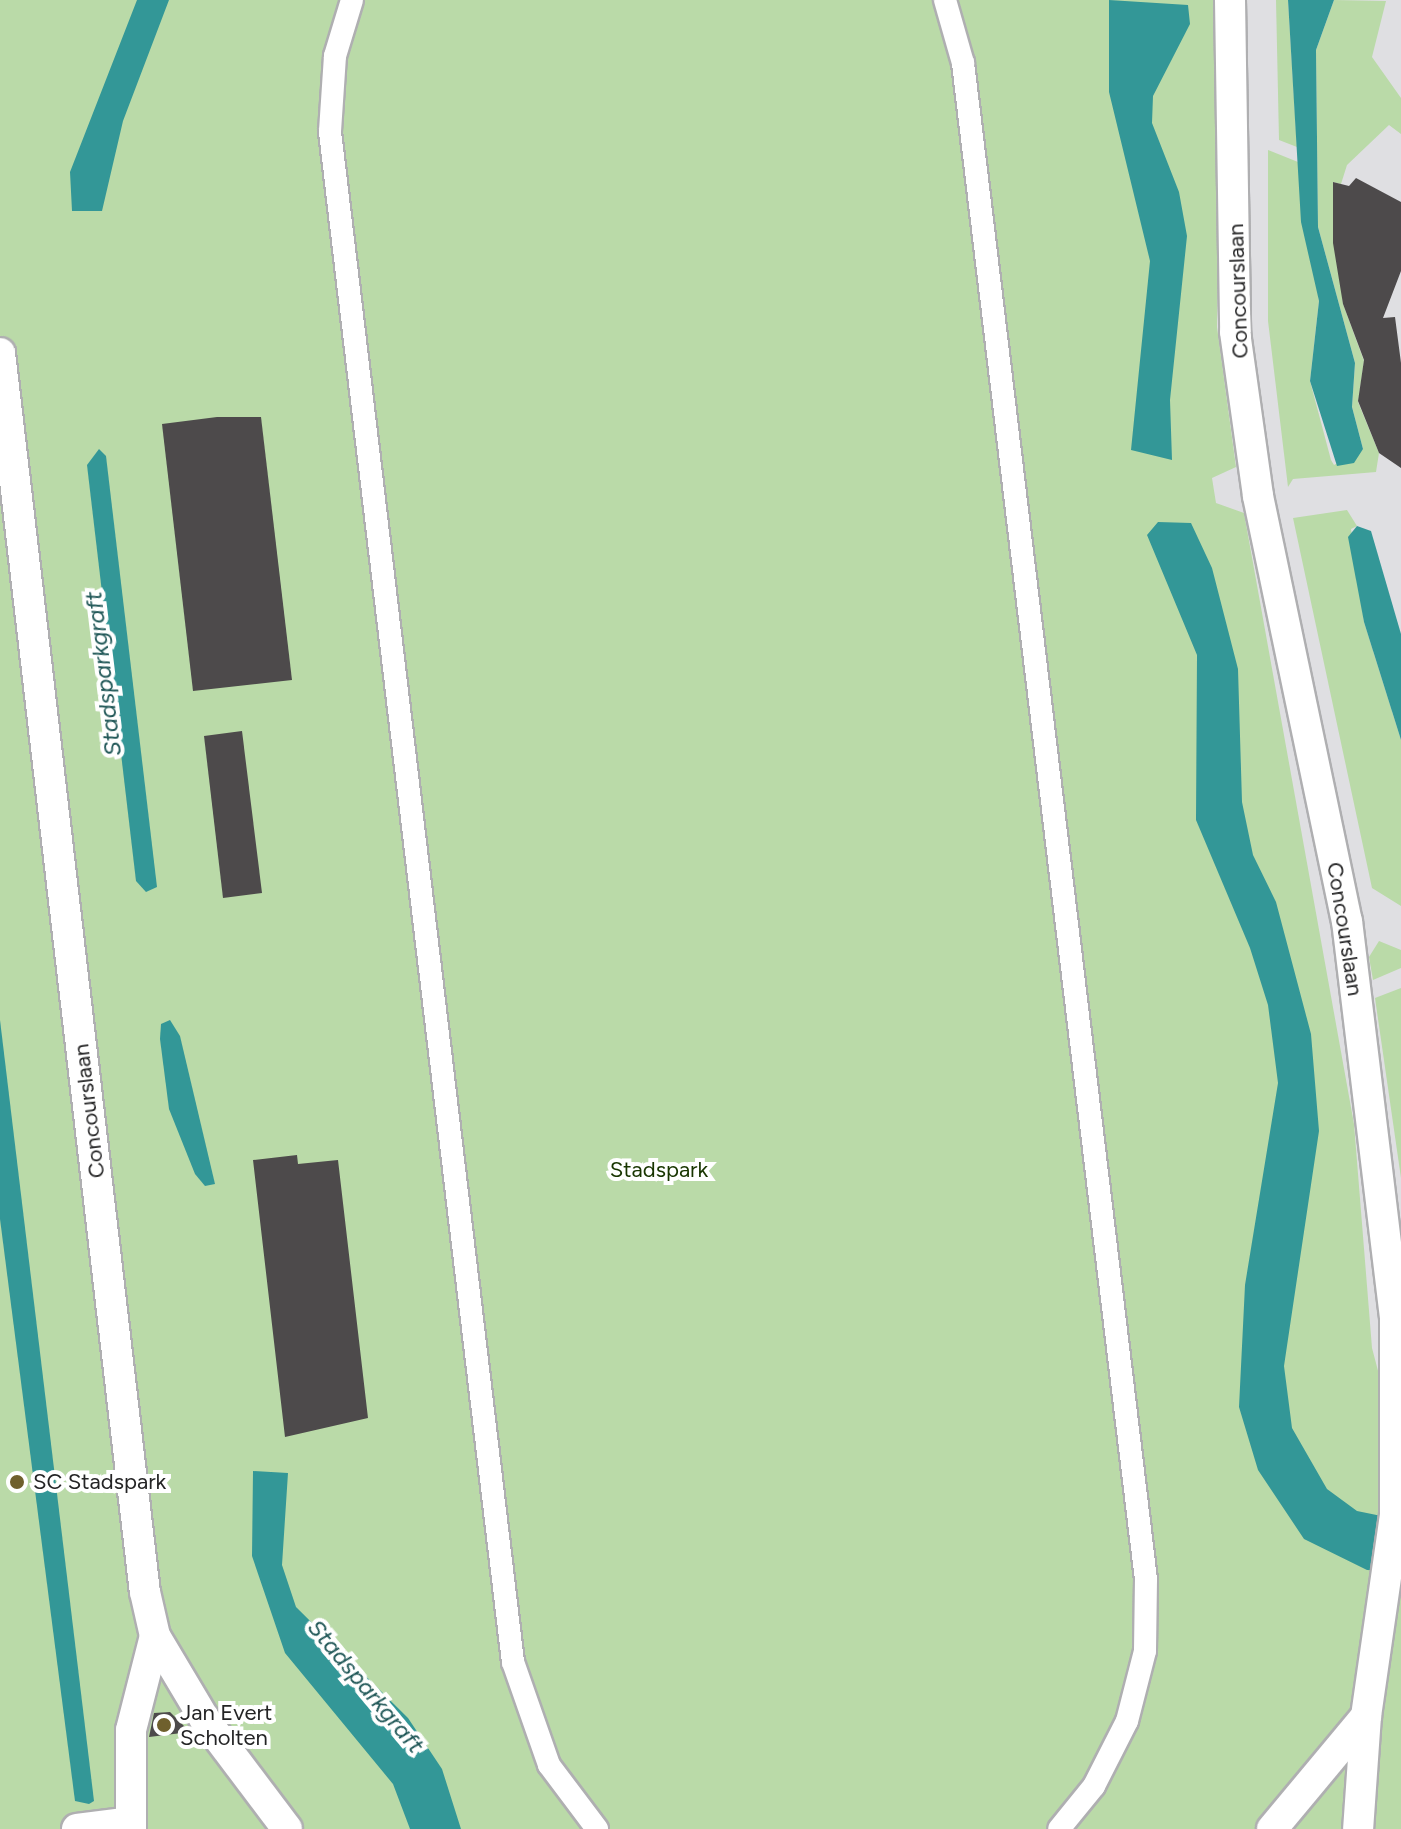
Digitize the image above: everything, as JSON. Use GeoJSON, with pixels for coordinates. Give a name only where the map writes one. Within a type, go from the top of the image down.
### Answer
{"type":"FeatureCollection","features":[{"type":"Feature","properties":{"kind":"street"},"geometry":{"type":"LineString","coordinates":[[352,0],[330,93],[332,157],[513,1662],[549,1765],[597,1829]]}},
{"type":"Feature","properties":{"kind":"street"},"geometry":{"type":"LineString","coordinates":[[945,0],[963,63],[1146,1579],[1145,1651],[1127,1721],[1094,1786],[1059,1829]]}},
{"type":"Feature","properties":{"kind":"street","name":"Concourslaan"},"geometry":{"type":"LineString","coordinates":[[1230,0],[1235,332],[1258,496],[1347,921],[1395,1319],[1395,1515],[1366,1716],[1358,1829]]}},
{"type":"Feature","properties":{"kind":"street","name":"Concourslaan"},"geometry":{"type":"LineString","coordinates":[[0,353],[155,1636],[205,1720],[287,1829]]}},
{"type":"Feature","properties":{"kind":"street"},"geometry":{"type":"LineString","coordinates":[[86,1828],[131,1826],[131,1730],[155,1636]]}},
{"type":"Feature","properties":{"kind":"street"},"geometry":{"type":"LineString","coordinates":[[1272,1829],[1366,1716]]}},
{"type":"Feature","properties":{"kind":"green space","name":"Stadspark"},"geometry":{"type":"Polygon","coordinates":[[[0,0],[1214,0],[1221,78],[1217,327],[1236,467],[1212,478],[1216,503],[1244,513],[1354,1124],[1372,1348],[1401,1458],[1401,1829],[0,1829],[0,0]]]}},
{"type":"Feature","properties":{"kind":"green space"},"geometry":{"type":"Polygon","coordinates":[[[1276,0],[1288,0],[1297,147],[1279,140],[1276,0]]]}},
{"type":"Feature","properties":{"kind":"green space"},"geometry":{"type":"Polygon","coordinates":[[[1334,0],[1386,1],[1372,57],[1401,98],[1401,134],[1389,125],[1347,165],[1341,184],[1333,182],[1343,304],[1364,361],[1358,402],[1379,453],[1376,472],[1293,479],[1288,487],[1268,321],[1268,150],[1298,162],[1319,301],[1310,381],[1331,460],[1334,465],[1363,449],[1352,407],[1355,363],[1318,227],[1316,50],[1334,0]]]}},
{"type":"Feature","properties":{"kind":"green space"},"geometry":{"type":"Polygon","coordinates":[[[1347,510],[1357,526],[1351,529],[1364,622],[1401,740],[1401,906],[1372,888],[1293,518],[1347,510]]]}},
{"type":"Feature","properties":{"kind":"green space"},"geometry":{"type":"Polygon","coordinates":[[[1379,941],[1401,950],[1401,968],[1373,980],[1369,957],[1379,941]]]}},
{"type":"Feature","properties":{"kind":"green space"},"geometry":{"type":"Polygon","coordinates":[[[1401,988],[1401,1178],[1375,998],[1401,988]]]}},
{"type":"Feature","properties":{"kind":"water"},"geometry":{"type":"Polygon","coordinates":[[[137,0],[169,0],[123,121],[102,211],[72,211],[70,172],[137,0]]]}},
{"type":"Feature","properties":{"kind":"water"},"geometry":{"type":"Polygon","coordinates":[[[1109,0],[1188,5],[1190,24],[1153,96],[1152,123],[1179,192],[1187,236],[1170,400],[1172,460],[1131,450],[1150,261],[1109,92],[1109,0]]]}},
{"type":"Feature","properties":{"kind":"water"},"geometry":{"type":"Polygon","coordinates":[[[1288,0],[1334,0],[1316,50],[1318,227],[1355,363],[1352,407],[1363,449],[1354,463],[1337,466],[1310,381],[1319,301],[1301,222],[1288,0]]]}},
{"type":"Feature","properties":{"kind":"water"},"geometry":{"type":"Polygon","coordinates":[[[99,449],[106,456],[157,887],[146,892],[136,881],[87,465],[99,449]]]}},
{"type":"Feature","properties":{"kind":"water"},"geometry":{"type":"Polygon","coordinates":[[[1158,522],[1191,523],[1212,568],[1238,669],[1242,802],[1253,855],[1276,902],[1311,1034],[1319,1131],[1284,1366],[1292,1428],[1327,1489],[1357,1511],[1401,1520],[1401,1572],[1367,1570],[1304,1539],[1258,1470],[1239,1407],[1245,1285],[1278,1083],[1268,1005],[1250,948],[1196,820],[1197,655],[1147,535],[1158,522]]]}},
{"type":"Feature","properties":{"kind":"water"},"geometry":{"type":"Polygon","coordinates":[[[1357,526],[1371,531],[1401,634],[1401,740],[1364,622],[1348,537],[1357,526]]]}},
{"type":"Feature","properties":{"kind":"water"},"geometry":{"type":"Polygon","coordinates":[[[0,1020],[94,1801],[89,1804],[75,1801],[0,1219],[0,1020]]]}},
{"type":"Feature","properties":{"kind":"water"},"geometry":{"type":"Polygon","coordinates":[[[170,1020],[180,1036],[215,1184],[205,1186],[195,1174],[169,1109],[160,1039],[161,1024],[170,1020]]]}},
{"type":"Feature","properties":{"kind":"water","name":"Stadsparkgraft"},"geometry":{"type":"Polygon","coordinates":[[[253,1471],[288,1473],[282,1565],[296,1607],[408,1718],[442,1769],[461,1829],[410,1829],[393,1784],[285,1653],[252,1556],[253,1471]]]}},
{"type":"Feature","properties":{"kind":"building"},"geometry":{"type":"Polygon","coordinates":[[[1356,178],[1401,202],[1401,271],[1383,318],[1395,317],[1401,363],[1401,468],[1379,453],[1358,401],[1364,360],[1343,304],[1333,243],[1333,182],[1349,186],[1356,178]]]}},
{"type":"Feature","properties":{"kind":"building"},"geometry":{"type":"Polygon","coordinates":[[[217,417],[261,417],[292,680],[193,691],[162,424],[217,417]]]}},
{"type":"Feature","properties":{"kind":"building"},"geometry":{"type":"Polygon","coordinates":[[[242,731],[262,893],[223,898],[204,736],[242,731]]]}},
{"type":"Feature","properties":{"kind":"building"},"geometry":{"type":"Polygon","coordinates":[[[297,1155],[298,1164],[338,1160],[368,1418],[285,1437],[253,1160],[297,1155]]]}},
{"type":"Feature","properties":{"kind":"building","name":"Jan Evert Scholten"},"geometry":{"type":"Polygon","coordinates":[[[170,1712],[190,1732],[149,1737],[154,1713],[170,1712]]]}},
{"type":"Feature","properties":{"kind":"place","name":"SC Stadspark"},"geometry":{"type":"Point","coordinates":[17,1482]}},
{"type":"Feature","properties":{"kind":"place","name":"Jan Evert Scholten"},"geometry":{"type":"Point","coordinates":[164,1725]}}]}
